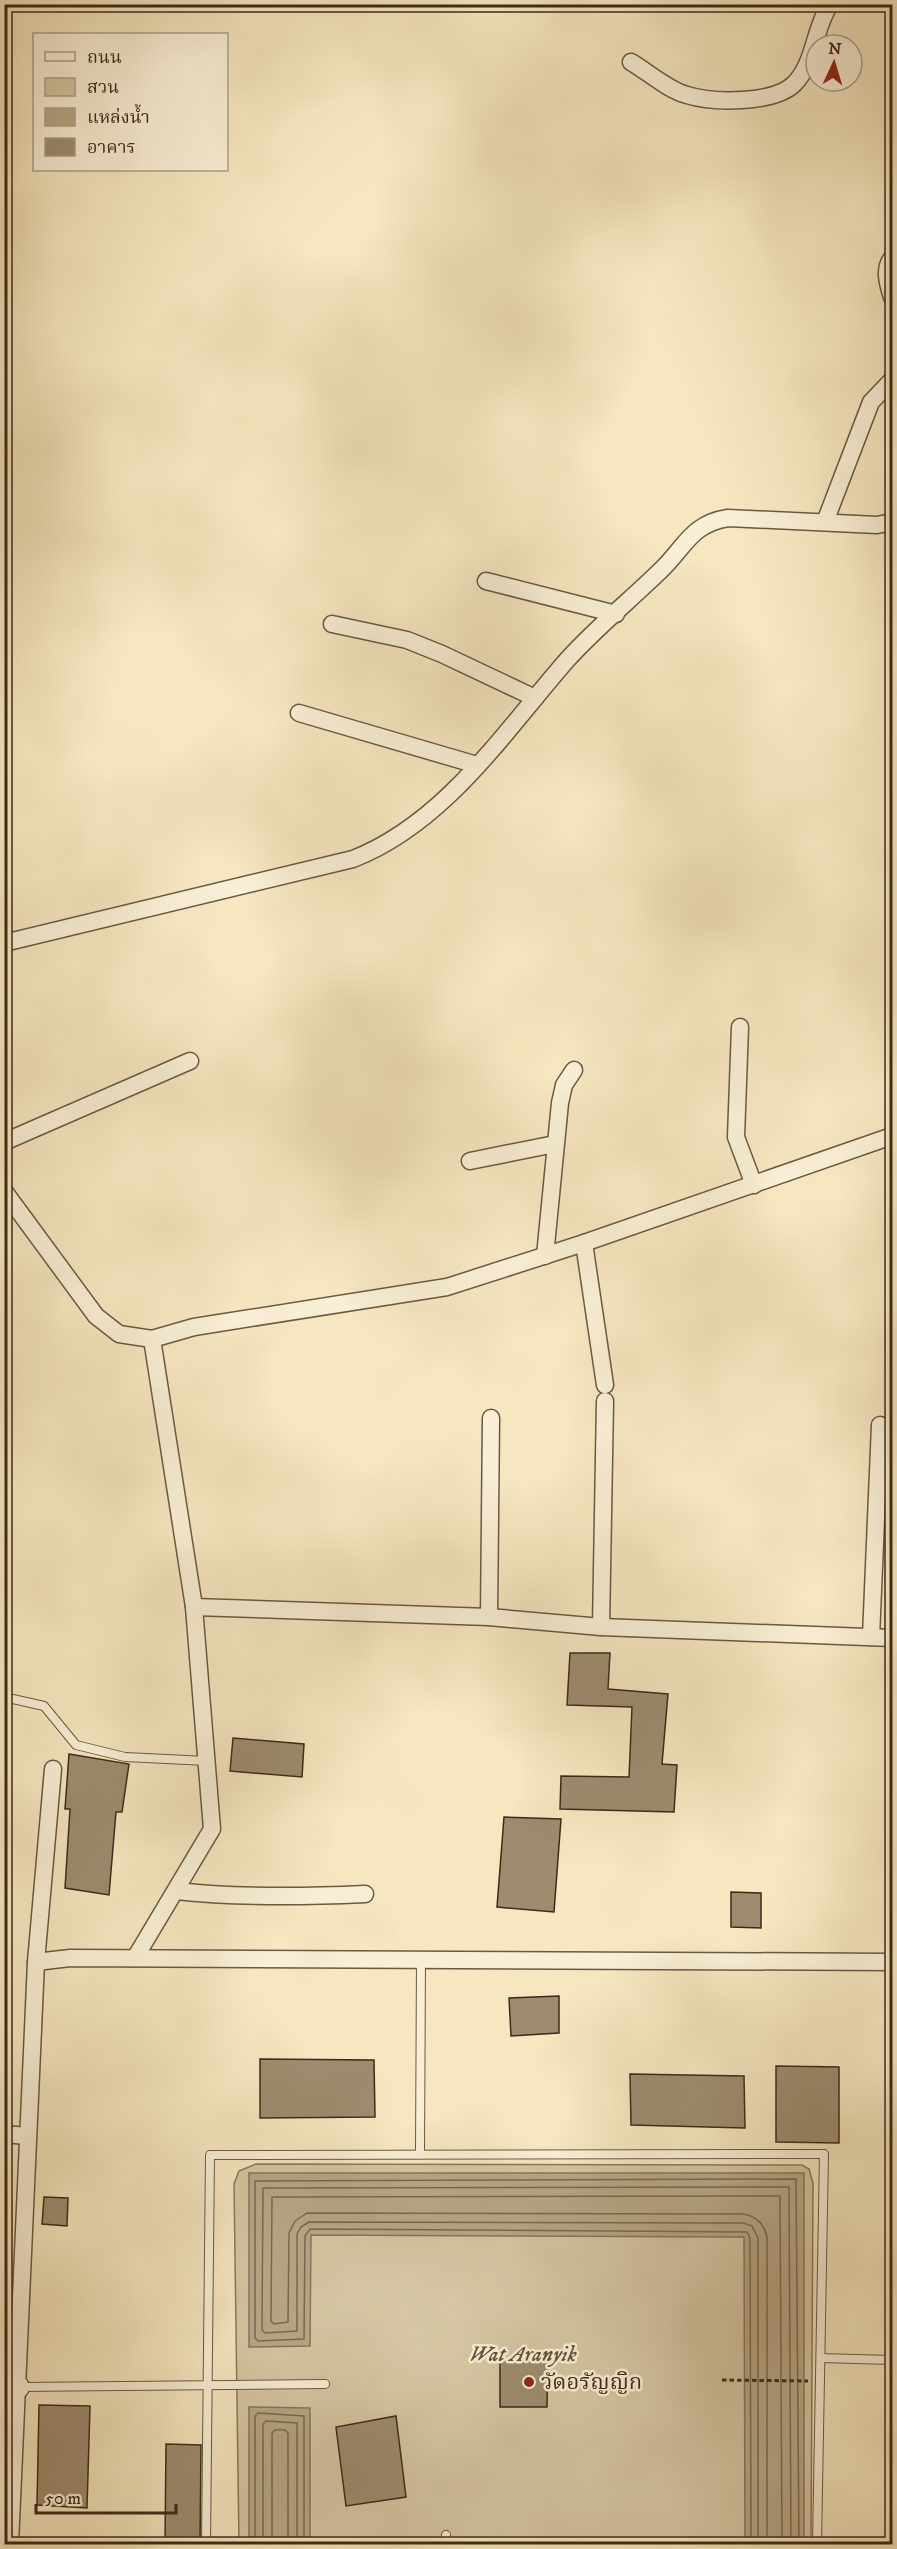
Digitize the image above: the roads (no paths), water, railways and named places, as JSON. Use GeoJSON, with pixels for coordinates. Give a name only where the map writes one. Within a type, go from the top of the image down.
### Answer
{"type":"FeatureCollection","features":[{"type":"Feature","properties":{"kind":"street"},"geometry":{"type":"LineString","coordinates":[[631,62],[685,95],[711,100],[773,96],[794,84],[804,68],[822,16],[830,4]]}},
{"type":"Feature","properties":{"kind":"street"},"geometry":{"type":"LineString","coordinates":[[892,258],[889,262],[887,283],[892,297]]}},
{"type":"Feature","properties":{"kind":"street"},"geometry":{"type":"LineString","coordinates":[[825,522],[872,402],[892,380]]}},
{"type":"Feature","properties":{"kind":"street"},"geometry":{"type":"LineString","coordinates":[[4,943],[353,859],[383,847],[415,826],[477,765],[570,658],[662,569],[696,530],[710,520],[728,518],[877,525],[892,522]]}},
{"type":"Feature","properties":{"kind":"street"},"geometry":{"type":"LineString","coordinates":[[486,581],[616,614]]}},
{"type":"Feature","properties":{"kind":"street"},"geometry":{"type":"LineString","coordinates":[[332,624],[407,640],[535,698]]}},
{"type":"Feature","properties":{"kind":"street"},"geometry":{"type":"LineString","coordinates":[[298,713],[477,765]]}},
{"type":"Feature","properties":{"kind":"street"},"geometry":{"type":"LineString","coordinates":[[740,1027],[736,1137],[754,1185]]}},
{"type":"Feature","properties":{"kind":"street"},"geometry":{"type":"LineString","coordinates":[[4,1142],[190,1061]]}},
{"type":"Feature","properties":{"kind":"street"},"geometry":{"type":"LineString","coordinates":[[544,1256],[560,1103],[564,1085],[574,1070]]}},
{"type":"Feature","properties":{"kind":"street"},"geometry":{"type":"LineString","coordinates":[[5,1193],[96,1316],[119,1334],[152,1339],[194,1327],[447,1287],[584,1243],[892,1136]]}},
{"type":"Feature","properties":{"kind":"street"},"geometry":{"type":"LineString","coordinates":[[470,1161],[555,1144]]}},
{"type":"Feature","properties":{"kind":"street"},"geometry":{"type":"LineString","coordinates":[[584,1243],[605,1393],[602,1626]]}},
{"type":"Feature","properties":{"kind":"street"},"geometry":{"type":"LineString","coordinates":[[135,1958],[212,1829],[194,1607],[152,1339]]}},
{"type":"Feature","properties":{"kind":"street"},"geometry":{"type":"LineString","coordinates":[[489,1617],[491,1418]]}},
{"type":"Feature","properties":{"kind":"street"},"geometry":{"type":"LineString","coordinates":[[871,1637],[880,1425]]}},
{"type":"Feature","properties":{"kind":"street"},"geometry":{"type":"LineString","coordinates":[[194,1607],[489,1617],[602,1626],[892,1638]]}},
{"type":"Feature","properties":{"kind":"street"},"geometry":{"type":"LineString","coordinates":[[10,2544],[11,2386],[36,1962],[53,1769]]}},
{"type":"Feature","properties":{"kind":"street"},"geometry":{"type":"LineString","coordinates":[[176,1891],[222,1896],[289,1898],[365,1894]]}},
{"type":"Feature","properties":{"kind":"street"},"geometry":{"type":"LineString","coordinates":[[36,1962],[69,1958],[892,1962]]}},
{"type":"Feature","properties":{"kind":"street"},"geometry":{"type":"LineString","coordinates":[[4,2134],[27,2136]]}},
{"type":"Feature","properties":{"kind":"lane"},"geometry":{"type":"LineString","coordinates":[[4,1697],[44,1706],[76,1745],[125,1757],[207,1761]]}},
{"type":"Feature","properties":{"kind":"lane"},"geometry":{"type":"LineString","coordinates":[[420,2153],[421,1961]]}},
{"type":"Feature","properties":{"kind":"lane"},"geometry":{"type":"LineString","coordinates":[[206,2544],[210,2155],[420,2153],[824,2154],[817,2544]]}},
{"type":"Feature","properties":{"kind":"lane"},"geometry":{"type":"LineString","coordinates":[[821,2358],[892,2360]]}},
{"type":"Feature","properties":{"kind":"lane"},"geometry":{"type":"LineString","coordinates":[[11,2386],[325,2384]]}},
{"type":"Feature","properties":{"kind":"water"},"geometry":{"type":"Polygon","coordinates":[[[249,2173],[804,2173],[804,2544],[745,2544],[744,2237],[311,2235],[310,2346],[249,2347],[249,2173]]]}},
{"type":"Feature","properties":{"kind":"water"},"geometry":{"type":"Polygon","coordinates":[[[249,2407],[310,2408],[310,2544],[249,2544],[249,2407]]]}},
{"type":"Feature","properties":{"kind":"place","name":"วัดอรัญญิก"},"geometry":{"type":"Point","coordinates":[529,2382]}},
{"type":"Feature","properties":{"kind":"park label","name":"Wat Aranyik"},"geometry":{"type":"Point","coordinates":[523,2354]}}]}
